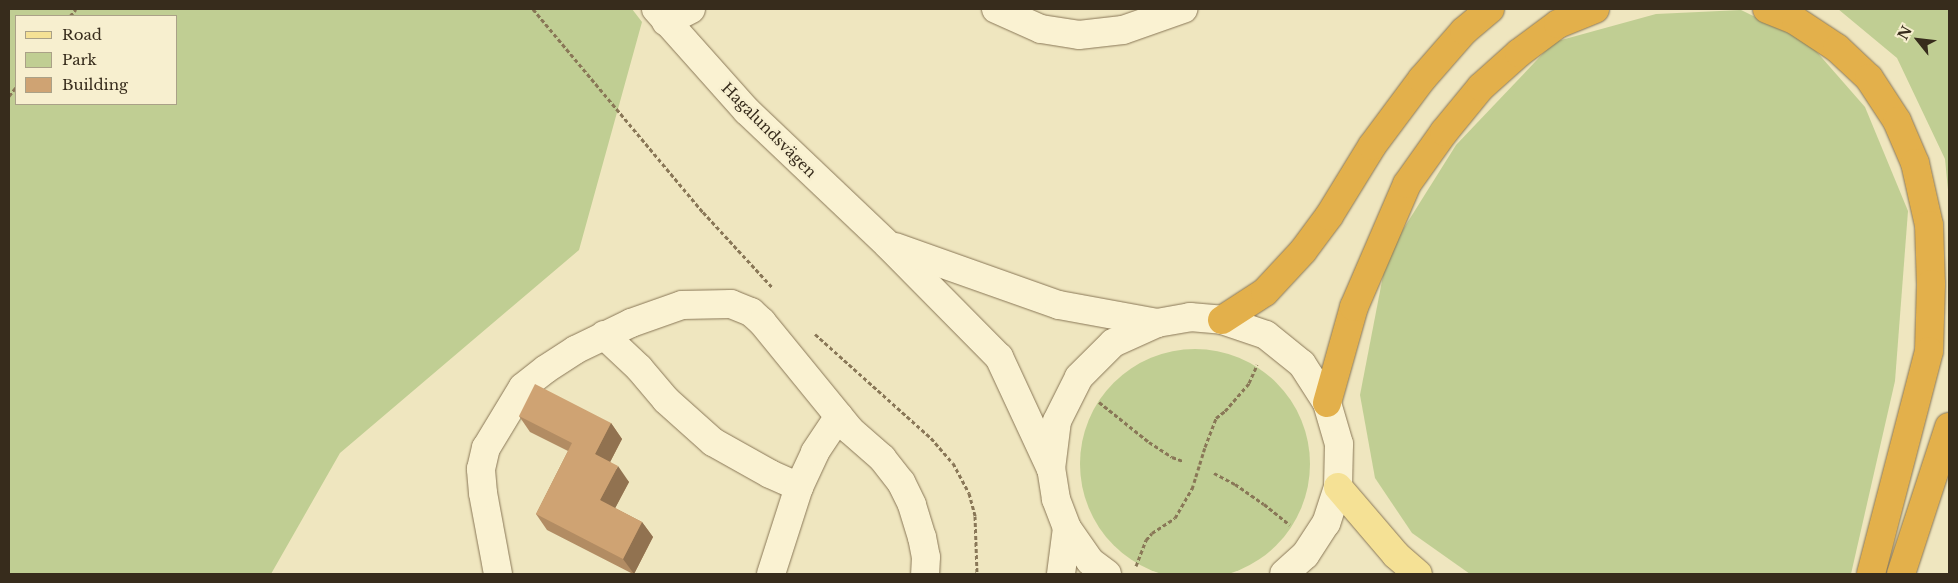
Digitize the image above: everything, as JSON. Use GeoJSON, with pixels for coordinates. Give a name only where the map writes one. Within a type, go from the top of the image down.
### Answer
{"type":"FeatureCollection","features":[{"type":"Feature","properties":{"kind":"highway"},"geometry":{"type":"LineString","coordinates":[[1222,320],[1265,292],[1303,251],[1330,216],[1372,146],[1422,79],[1464,31],[1490,9]]}},
{"type":"Feature","properties":{"kind":"highway"},"geometry":{"type":"LineString","coordinates":[[1327,402],[1354,307],[1407,184],[1444,132],[1481,87],[1519,53],[1558,24],[1595,9]]}},
{"type":"Feature","properties":{"kind":"highway"},"geometry":{"type":"LineString","coordinates":[[1766,9],[1796,21],[1837,48],[1869,78],[1897,121],[1915,163],[1929,225],[1931,284],[1929,352],[1871,574]]}},
{"type":"Feature","properties":{"kind":"highway"},"geometry":{"type":"LineString","coordinates":[[1901,574],[1949,427]]}},
{"type":"Feature","properties":{"kind":"main road"},"geometry":{"type":"LineString","coordinates":[[1338,487],[1396,555],[1418,574]]}},
{"type":"Feature","properties":{"kind":"street"},"geometry":{"type":"LineString","coordinates":[[661,15],[691,9]]}},
{"type":"Feature","properties":{"kind":"street"},"geometry":{"type":"LineString","coordinates":[[996,9],[1041,29],[1079,35],[1123,30],[1183,9]]}},
{"type":"Feature","properties":{"kind":"street","name":"Hagalundsvägen"},"geometry":{"type":"LineString","coordinates":[[661,15],[747,112],[888,245],[999,357],[1051,469]]}},
{"type":"Feature","properties":{"kind":"street","name":"Hagalundsvägen"},"geometry":{"type":"LineString","coordinates":[[888,245],[1060,305],[1157,323]]}},
{"type":"Feature","properties":{"kind":"street"},"geometry":{"type":"LineString","coordinates":[[498,574],[483,493],[481,469],[486,448],[523,387],[546,369],[604,335],[682,305],[731,304],[743,307],[762,322],[850,430],[882,458],[901,482],[912,505],[922,537],[926,557],[925,574]]}},
{"type":"Feature","properties":{"kind":"street"},"geometry":{"type":"LineString","coordinates":[[1107,574],[1090,561],[1067,528],[1056,499],[1051,469],[1057,421],[1079,377],[1113,343],[1157,323],[1190,318],[1222,320],[1266,335],[1302,364],[1327,402],[1339,444],[1338,487],[1326,524],[1305,555],[1284,574]]}},
{"type":"Feature","properties":{"kind":"street"},"geometry":{"type":"LineString","coordinates":[[604,335],[639,368],[666,400],[712,442],[770,474],[799,487]]}},
{"type":"Feature","properties":{"kind":"street"},"geometry":{"type":"LineString","coordinates":[[771,574],[799,487],[815,452],[839,416]]}},
{"type":"Feature","properties":{"kind":"street"},"geometry":{"type":"LineString","coordinates":[[1061,574],[1067,528]]}},
{"type":"Feature","properties":{"kind":"path"},"geometry":{"type":"LineString","coordinates":[[533,9],[703,212],[774,290]]}},
{"type":"Feature","properties":{"kind":"path"},"geometry":{"type":"LineString","coordinates":[[812,332],[931,438],[954,463],[968,494],[975,516],[977,574]]}},
{"type":"Feature","properties":{"kind":"path"},"geometry":{"type":"LineString","coordinates":[[1136,567],[1146,540],[1152,533],[1175,518],[1192,489],[1216,418],[1225,411],[1249,383],[1260,359]]}},
{"type":"Feature","properties":{"kind":"path"},"geometry":{"type":"LineString","coordinates":[[1099,401],[1149,442],[1183,462]]}},
{"type":"Feature","properties":{"kind":"path"},"geometry":{"type":"LineString","coordinates":[[1214,473],[1235,484],[1264,504],[1296,530]]}},
{"type":"Feature","properties":{"kind":"green space"},"geometry":{"type":"Polygon","coordinates":[[[9,9],[632,9],[642,22],[579,250],[340,453],[271,574],[9,574],[9,9]]]}},
{"type":"Feature","properties":{"kind":"green space"},"geometry":{"type":"Polygon","coordinates":[[[1838,9],[1949,9],[1949,200],[1945,159],[1897,58],[1838,9]]]}},
{"type":"Feature","properties":{"kind":"green space"},"geometry":{"type":"Polygon","coordinates":[[[1741,10],[1809,43],[1865,107],[1908,211],[1895,381],[1851,574],[1470,574],[1412,533],[1375,478],[1360,395],[1387,255],[1456,145],[1554,42],[1656,14],[1741,10]]]}},
{"type":"Feature","properties":{"kind":"green space"},"geometry":{"type":"Polygon","coordinates":[[[1195,349],[1217,351],[1239,358],[1259,368],[1284,391],[1291,400],[1305,431],[1310,464],[1308,486],[1301,508],[1291,528],[1268,553],[1259,560],[1228,574],[1195,579],[1173,577],[1151,570],[1131,560],[1106,537],[1099,528],[1085,497],[1080,464],[1082,442],[1089,420],[1099,400],[1122,375],[1131,368],[1162,354],[1195,349]]]}},
{"type":"Feature","properties":{"kind":"building"},"geometry":{"type":"Polygon","coordinates":[[[535,384],[611,423],[595,454],[618,466],[600,500],[642,522],[623,559],[536,514],[572,443],[519,416],[535,384]]]}}]}
